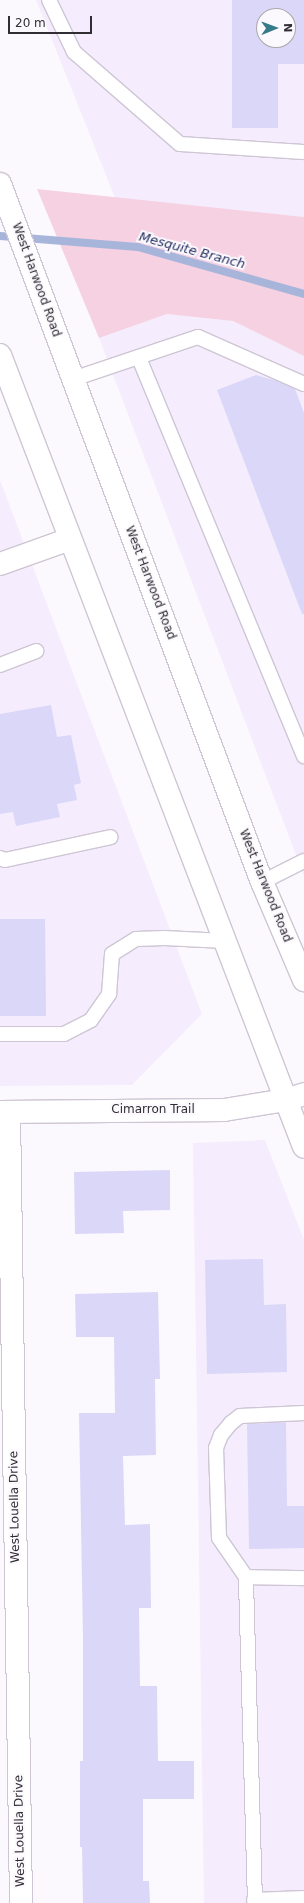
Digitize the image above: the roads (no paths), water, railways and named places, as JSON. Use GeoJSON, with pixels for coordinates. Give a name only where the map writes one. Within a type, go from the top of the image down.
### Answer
{"type":"FeatureCollection","features":[{"type":"Feature","properties":{"kind":"main road","name":"West Harwood Road"},"geometry":{"type":"LineString","coordinates":[[0,184],[262,882],[304,980]]}},
{"type":"Feature","properties":{"kind":"main road"},"geometry":{"type":"LineString","coordinates":[[0,355],[225,941],[295,1097],[304,1147]]}},
{"type":"Feature","properties":{"kind":"main road"},"geometry":{"type":"LineString","coordinates":[[0,564],[70,539]]}},
{"type":"Feature","properties":{"kind":"main road","name":"Cimarron Trail"},"geometry":{"type":"LineString","coordinates":[[5,1112],[224,1110],[295,1097]]}},
{"type":"Feature","properties":{"kind":"main road","name":"West Louella Drive"},"geometry":{"type":"LineString","coordinates":[[5,1112],[21,1903]]}},
{"type":"Feature","properties":{"kind":"lane"},"geometry":{"type":"LineString","coordinates":[[49,0],[74,52],[180,144],[304,152]]}},
{"type":"Feature","properties":{"kind":"lane"},"geometry":{"type":"LineString","coordinates":[[73,378],[139,358],[198,337],[304,384]]}},
{"type":"Feature","properties":{"kind":"lane"},"geometry":{"type":"LineString","coordinates":[[139,358],[304,756]]}},
{"type":"Feature","properties":{"kind":"lane"},"geometry":{"type":"LineString","coordinates":[[0,665],[36,651]]}},
{"type":"Feature","properties":{"kind":"lane"},"geometry":{"type":"LineString","coordinates":[[0,858],[5,860],[111,837]]}},
{"type":"Feature","properties":{"kind":"lane"},"geometry":{"type":"LineString","coordinates":[[262,882],[304,861]]}},
{"type":"Feature","properties":{"kind":"lane"},"geometry":{"type":"LineString","coordinates":[[0,1034],[64,1034],[91,1020],[109,994],[112,954],[136,939],[164,938],[225,941]]}},
{"type":"Feature","properties":{"kind":"lane"},"geometry":{"type":"LineString","coordinates":[[304,1413],[240,1416],[231,1422],[221,1435],[216,1448],[219,1538],[246,1577],[254,1901],[304,1898]]}},
{"type":"Feature","properties":{"kind":"lane"},"geometry":{"type":"LineString","coordinates":[[246,1577],[304,1578]]}},
{"type":"Feature","properties":{"kind":"waterway","name":"Mesquite Branch"},"geometry":{"type":"LineString","coordinates":[[0,236],[138,247],[304,294]]}}]}
